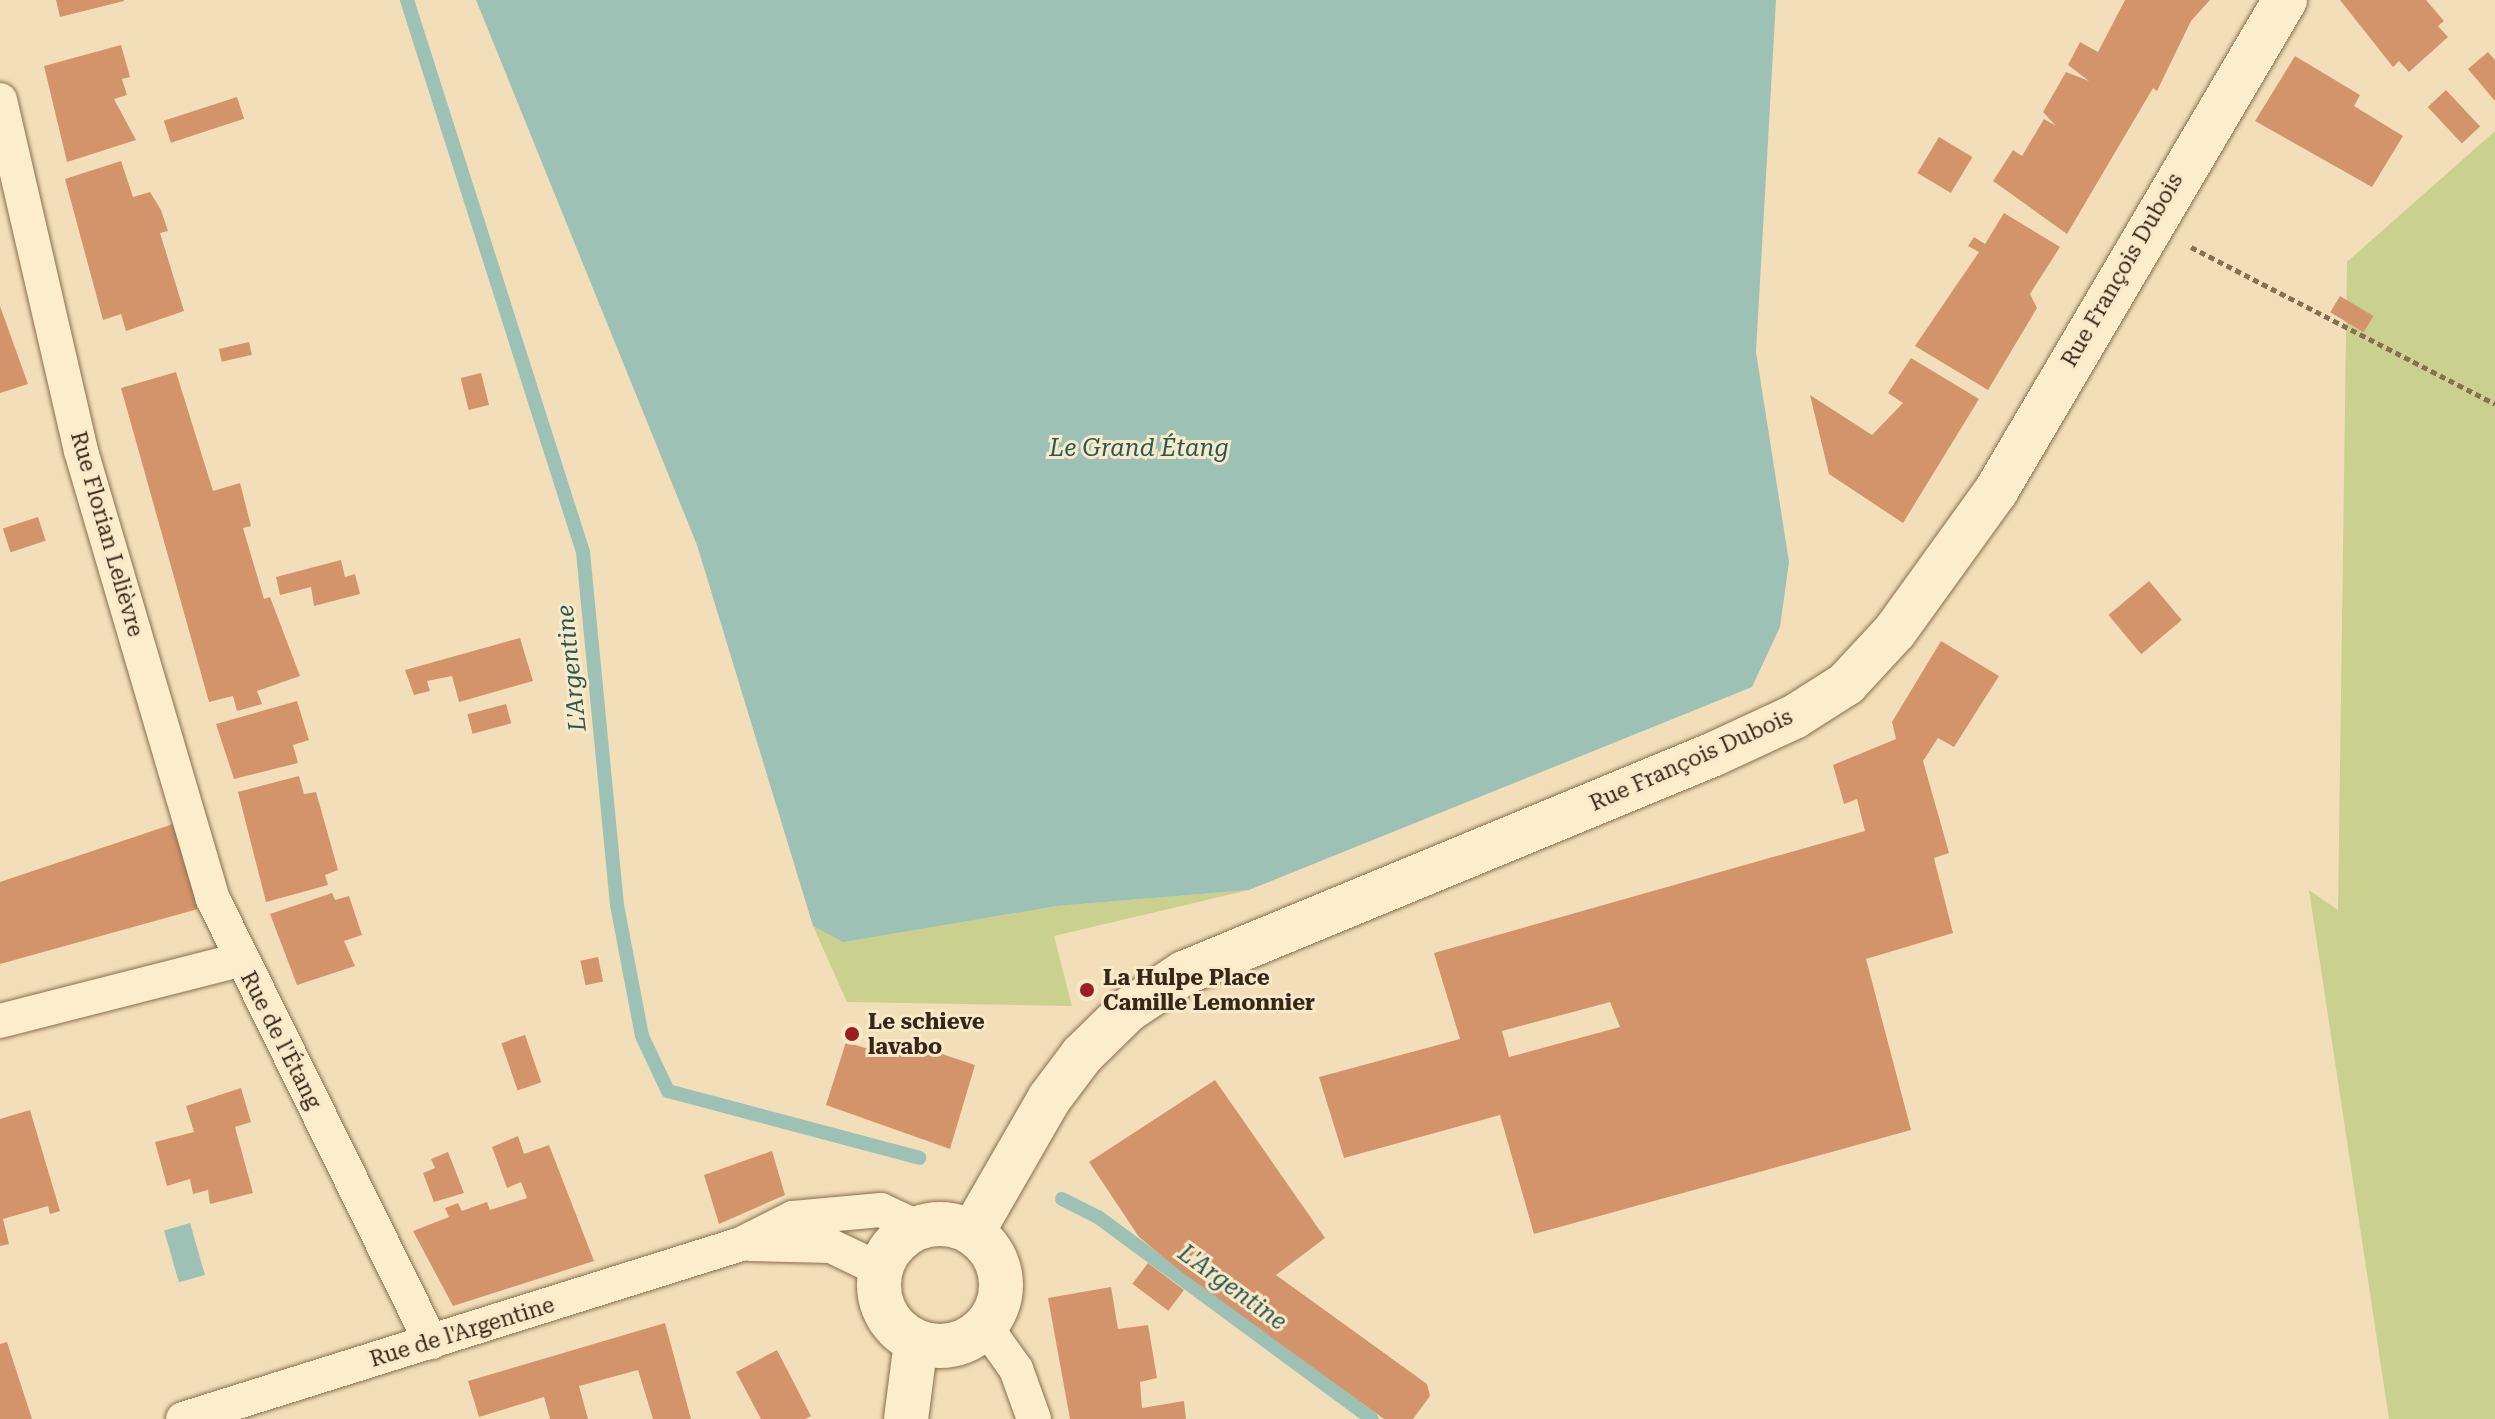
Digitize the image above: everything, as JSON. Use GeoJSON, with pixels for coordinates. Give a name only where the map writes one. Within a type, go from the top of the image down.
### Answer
{"type":"FeatureCollection","features":[{"type":"Feature","properties":{"kind":"main road","name":"Rue François Dubois"},"geometry":{"type":"LineString","coordinates":[[972,1233],[1049,1099],[1082,1055],[1128,1010],[1184,973],[1714,754],[1794,717],[1846,684],[1905,619],[1996,491],[2149,223],[2285,0]]}},
{"type":"Feature","properties":{"kind":"main road"},"geometry":{"type":"LineString","coordinates":[[946,1224],[972,1233],[991,1252],[1001,1277],[999,1304],[986,1327],[965,1342],[941,1347],[916,1342],[896,1329],[884,1309],[879,1269],[895,1239],[919,1228],[946,1224]]}},
{"type":"Feature","properties":{"kind":"main road"},"geometry":{"type":"LineString","coordinates":[[906,1419],[916,1342]]}},
{"type":"Feature","properties":{"kind":"street","name":"Rue Florian Lelièvre"},"geometry":{"type":"LineString","coordinates":[[0,100],[81,451],[213,899],[240,960]]}},
{"type":"Feature","properties":{"kind":"street","name":"Rue de l'Étang"},"geometry":{"type":"LineString","coordinates":[[0,1021],[240,960],[431,1342]]}},
{"type":"Feature","properties":{"kind":"street","name":"Rue de l'Argentine"},"geometry":{"type":"LineString","coordinates":[[183,1419],[741,1244],[793,1218],[819,1212],[881,1210],[919,1228]]}},
{"type":"Feature","properties":{"kind":"street","name":"Rue de l'Argentine"},"geometry":{"type":"LineString","coordinates":[[741,1244],[831,1246],[879,1269]]}},
{"type":"Feature","properties":{"kind":"street"},"geometry":{"type":"LineString","coordinates":[[986,1327],[1016,1369],[1034,1419]]}},
{"type":"Feature","properties":{"kind":"path"},"geometry":{"type":"LineString","coordinates":[[2149,223],[2495,404]]}},
{"type":"Feature","properties":{"kind":"green space"},"geometry":{"type":"Polygon","coordinates":[[[2495,131],[2495,1419],[2389,1419],[2309,890],[2338,910],[2347,262],[2495,131]]]}},
{"type":"Feature","properties":{"kind":"green space"},"geometry":{"type":"Polygon","coordinates":[[[1249,890],[1054,936],[1072,1006],[847,1002],[813,926],[843,941],[1057,906],[1249,890]]]}},
{"type":"Feature","properties":{"kind":"water","name":"Le Grand Étang"},"geometry":{"type":"Polygon","coordinates":[[[476,0],[1776,0],[1756,352],[1789,562],[1780,627],[1752,687],[1249,890],[1057,906],[843,942],[813,926],[697,545],[476,0]]]}},
{"type":"Feature","properties":{"kind":"water"},"geometry":{"type":"Polygon","coordinates":[[[190,1223],[205,1275],[179,1282],[164,1230],[190,1223]]]}},
{"type":"Feature","properties":{"kind":"building"},"geometry":{"type":"Polygon","coordinates":[[[56,0],[124,0],[124,1],[60,17],[56,0]]]}},
{"type":"Feature","properties":{"kind":"building"},"geometry":{"type":"Polygon","coordinates":[[[2125,0],[2210,0],[2191,21],[2157,91],[2153,88],[2067,234],[1993,181],[2013,150],[2022,156],[2044,119],[2056,126],[2043,112],[2066,72],[2089,81],[2068,65],[2080,42],[2098,52],[2125,0]]]}},
{"type":"Feature","properties":{"kind":"building"},"geometry":{"type":"Polygon","coordinates":[[[2340,0],[2426,0],[2444,21],[2438,26],[2448,37],[2409,72],[2399,61],[2393,67],[2340,0]]]}},
{"type":"Feature","properties":{"kind":"building"},"geometry":{"type":"Polygon","coordinates":[[[121,45],[130,77],[122,79],[127,95],[114,99],[136,140],[67,162],[44,66],[121,45]]]}},
{"type":"Feature","properties":{"kind":"building"},"geometry":{"type":"Polygon","coordinates":[[[2488,52],[2495,60],[2495,101],[2468,69],[2488,52]]]}},
{"type":"Feature","properties":{"kind":"building"},"geometry":{"type":"Polygon","coordinates":[[[2295,56],[2360,95],[2354,106],[2403,136],[2372,187],[2255,121],[2295,56]]]}},
{"type":"Feature","properties":{"kind":"building"},"geometry":{"type":"Polygon","coordinates":[[[2446,90],[2480,127],[2462,144],[2428,107],[2446,90]]]}},
{"type":"Feature","properties":{"kind":"building"},"geometry":{"type":"Polygon","coordinates":[[[237,97],[244,119],[171,143],[164,121],[237,97]]]}},
{"type":"Feature","properties":{"kind":"building"},"geometry":{"type":"Polygon","coordinates":[[[1939,137],[1972,157],[1951,193],[1917,173],[1939,137]]]}},
{"type":"Feature","properties":{"kind":"building"},"geometry":{"type":"Polygon","coordinates":[[[121,161],[133,197],[150,192],[161,210],[168,231],[160,233],[184,311],[126,331],[121,314],[103,320],[65,179],[121,161]]]}},
{"type":"Feature","properties":{"kind":"building"},"geometry":{"type":"Polygon","coordinates":[[[2004,213],[2060,247],[2030,294],[2037,308],[1988,390],[1915,346],[1979,252],[1968,246],[1974,237],[1985,244],[2004,213]]]}},
{"type":"Feature","properties":{"kind":"building"},"geometry":{"type":"Polygon","coordinates":[[[2340,296],[2373,316],[2364,332],[2330,312],[2340,296]]]}},
{"type":"Feature","properties":{"kind":"building"},"geometry":{"type":"Polygon","coordinates":[[[0,306],[28,384],[0,393],[0,306]]]}},
{"type":"Feature","properties":{"kind":"building"},"geometry":{"type":"Polygon","coordinates":[[[249,342],[252,355],[222,362],[219,349],[249,342]]]}},
{"type":"Feature","properties":{"kind":"building"},"geometry":{"type":"Polygon","coordinates":[[[1911,358],[1979,399],[1903,523],[1829,474],[1810,395],[1872,435],[1903,403],[1888,393],[1911,358]]]}},
{"type":"Feature","properties":{"kind":"building"},"geometry":{"type":"Polygon","coordinates":[[[176,372],[213,491],[240,483],[251,526],[243,528],[264,599],[270,597],[300,676],[257,691],[262,704],[237,711],[233,696],[209,702],[121,388],[176,372]]]}},
{"type":"Feature","properties":{"kind":"building"},"geometry":{"type":"Polygon","coordinates":[[[481,373],[489,405],[469,410],[461,378],[481,373]]]}},
{"type":"Feature","properties":{"kind":"building"},"geometry":{"type":"Polygon","coordinates":[[[38,517],[46,541],[11,552],[3,528],[38,517]]]}},
{"type":"Feature","properties":{"kind":"building"},"geometry":{"type":"Polygon","coordinates":[[[341,560],[345,577],[355,574],[360,594],[314,606],[311,587],[280,595],[276,577],[341,560]]]}},
{"type":"Feature","properties":{"kind":"building"},"geometry":{"type":"Polygon","coordinates":[[[2149,581],[2182,620],[2141,654],[2108,615],[2149,581]]]}},
{"type":"Feature","properties":{"kind":"building"},"geometry":{"type":"Polygon","coordinates":[[[520,638],[533,681],[459,702],[452,676],[427,681],[430,691],[414,695],[405,670],[520,638]]]}},
{"type":"Feature","properties":{"kind":"building"},"geometry":{"type":"Polygon","coordinates":[[[1941,641],[1999,676],[1954,747],[1938,738],[1923,761],[1949,853],[1934,858],[1953,933],[1866,959],[1911,1130],[1534,1234],[1500,1115],[1344,1158],[1319,1077],[1460,1039],[1434,953],[1865,831],[1857,799],[1844,804],[1833,765],[1896,739],[1892,722],[1941,641]],[[1610,1002],[1502,1031],[1509,1057],[1620,1027],[1610,1002]]]}},
{"type":"Feature","properties":{"kind":"building"},"geometry":{"type":"Polygon","coordinates":[[[297,701],[309,740],[293,745],[298,763],[234,779],[216,724],[297,701]]]}},
{"type":"Feature","properties":{"kind":"building"},"geometry":{"type":"Polygon","coordinates":[[[506,704],[511,723],[473,734],[467,714],[506,704]]]}},
{"type":"Feature","properties":{"kind":"building"},"geometry":{"type":"Polygon","coordinates":[[[299,776],[304,794],[316,792],[338,870],[325,875],[328,885],[266,902],[238,792],[299,776]]]}},
{"type":"Feature","properties":{"kind":"building"},"geometry":{"type":"Polygon","coordinates":[[[173,824],[198,909],[0,964],[0,882],[173,824]]]}},
{"type":"Feature","properties":{"kind":"building"},"geometry":{"type":"Polygon","coordinates":[[[332,893],[335,900],[349,896],[362,935],[344,941],[355,966],[297,985],[270,914],[332,893]]]}},
{"type":"Feature","properties":{"kind":"building"},"geometry":{"type":"Polygon","coordinates":[[[598,957],[603,981],[586,985],[580,961],[598,957]]]}},
{"type":"Feature","properties":{"kind":"building"},"geometry":{"type":"Polygon","coordinates":[[[525,1035],[541,1082],[518,1090],[501,1043],[525,1035]]]}},
{"type":"Feature","properties":{"kind":"building"},"geometry":{"type":"Polygon","coordinates":[[[900,1040],[975,1065],[950,1149],[826,1105],[846,1042],[894,1057],[900,1040]]]}},
{"type":"Feature","properties":{"kind":"building"},"geometry":{"type":"Polygon","coordinates":[[[1215,1080],[1325,1238],[1276,1275],[1427,1384],[1430,1396],[1413,1419],[1384,1419],[1179,1270],[1139,1237],[1089,1162],[1215,1080]]]}},
{"type":"Feature","properties":{"kind":"building"},"geometry":{"type":"Polygon","coordinates":[[[241,1088],[251,1122],[235,1127],[253,1193],[210,1204],[208,1190],[193,1194],[190,1179],[167,1186],[155,1142],[194,1132],[186,1106],[241,1088]]]}},
{"type":"Feature","properties":{"kind":"building"},"geometry":{"type":"Polygon","coordinates":[[[30,1110],[60,1211],[50,1214],[48,1206],[3,1219],[9,1244],[0,1246],[0,1119],[30,1110]]]}},
{"type":"Feature","properties":{"kind":"building"},"geometry":{"type":"Polygon","coordinates":[[[518,1136],[524,1154],[549,1145],[594,1261],[453,1306],[413,1231],[449,1217],[445,1208],[458,1203],[462,1211],[487,1202],[490,1210],[527,1198],[521,1182],[507,1188],[492,1147],[518,1136]]]}},
{"type":"Feature","properties":{"kind":"building"},"geometry":{"type":"Polygon","coordinates":[[[772,1151],[785,1195],[719,1224],[704,1175],[772,1151]]]}},
{"type":"Feature","properties":{"kind":"building"},"geometry":{"type":"Polygon","coordinates":[[[448,1152],[464,1193],[434,1202],[423,1173],[435,1168],[431,1159],[448,1152]]]}},
{"type":"Feature","properties":{"kind":"building"},"geometry":{"type":"Polygon","coordinates":[[[1148,1263],[1184,1290],[1168,1311],[1132,1284],[1148,1263]]]}},
{"type":"Feature","properties":{"kind":"building"},"geometry":{"type":"Polygon","coordinates":[[[1111,1287],[1118,1329],[1148,1325],[1157,1378],[1140,1382],[1142,1408],[1184,1401],[1186,1419],[1070,1419],[1048,1298],[1111,1287]]]}},
{"type":"Feature","properties":{"kind":"building"},"geometry":{"type":"Polygon","coordinates":[[[665,1323],[691,1419],[653,1419],[638,1370],[579,1386],[588,1419],[550,1419],[544,1397],[479,1417],[468,1381],[665,1323]]]}},
{"type":"Feature","properties":{"kind":"building"},"geometry":{"type":"Polygon","coordinates":[[[7,1342],[32,1419],[0,1419],[0,1344],[7,1342]]]}},
{"type":"Feature","properties":{"kind":"building"},"geometry":{"type":"Polygon","coordinates":[[[777,1350],[811,1416],[805,1419],[761,1419],[736,1372],[777,1350]]]}},
{"type":"Feature","properties":{"kind":"waterway","name":"L'Argentine"},"geometry":{"type":"LineString","coordinates":[[407,0],[583,552],[617,905],[642,1036],[668,1091],[919,1158]]}},
{"type":"Feature","properties":{"kind":"waterway","name":"L'Argentine"},"geometry":{"type":"LineString","coordinates":[[1062,1199],[1098,1217],[1372,1419]]}},
{"type":"Feature","properties":{"kind":"place","name":"La Hulpe Place Camille Lemonnier"},"geometry":{"type":"Point","coordinates":[1087,990]}},
{"type":"Feature","properties":{"kind":"place","name":"Le schieve lavabo"},"geometry":{"type":"Point","coordinates":[852,1034]}}]}
